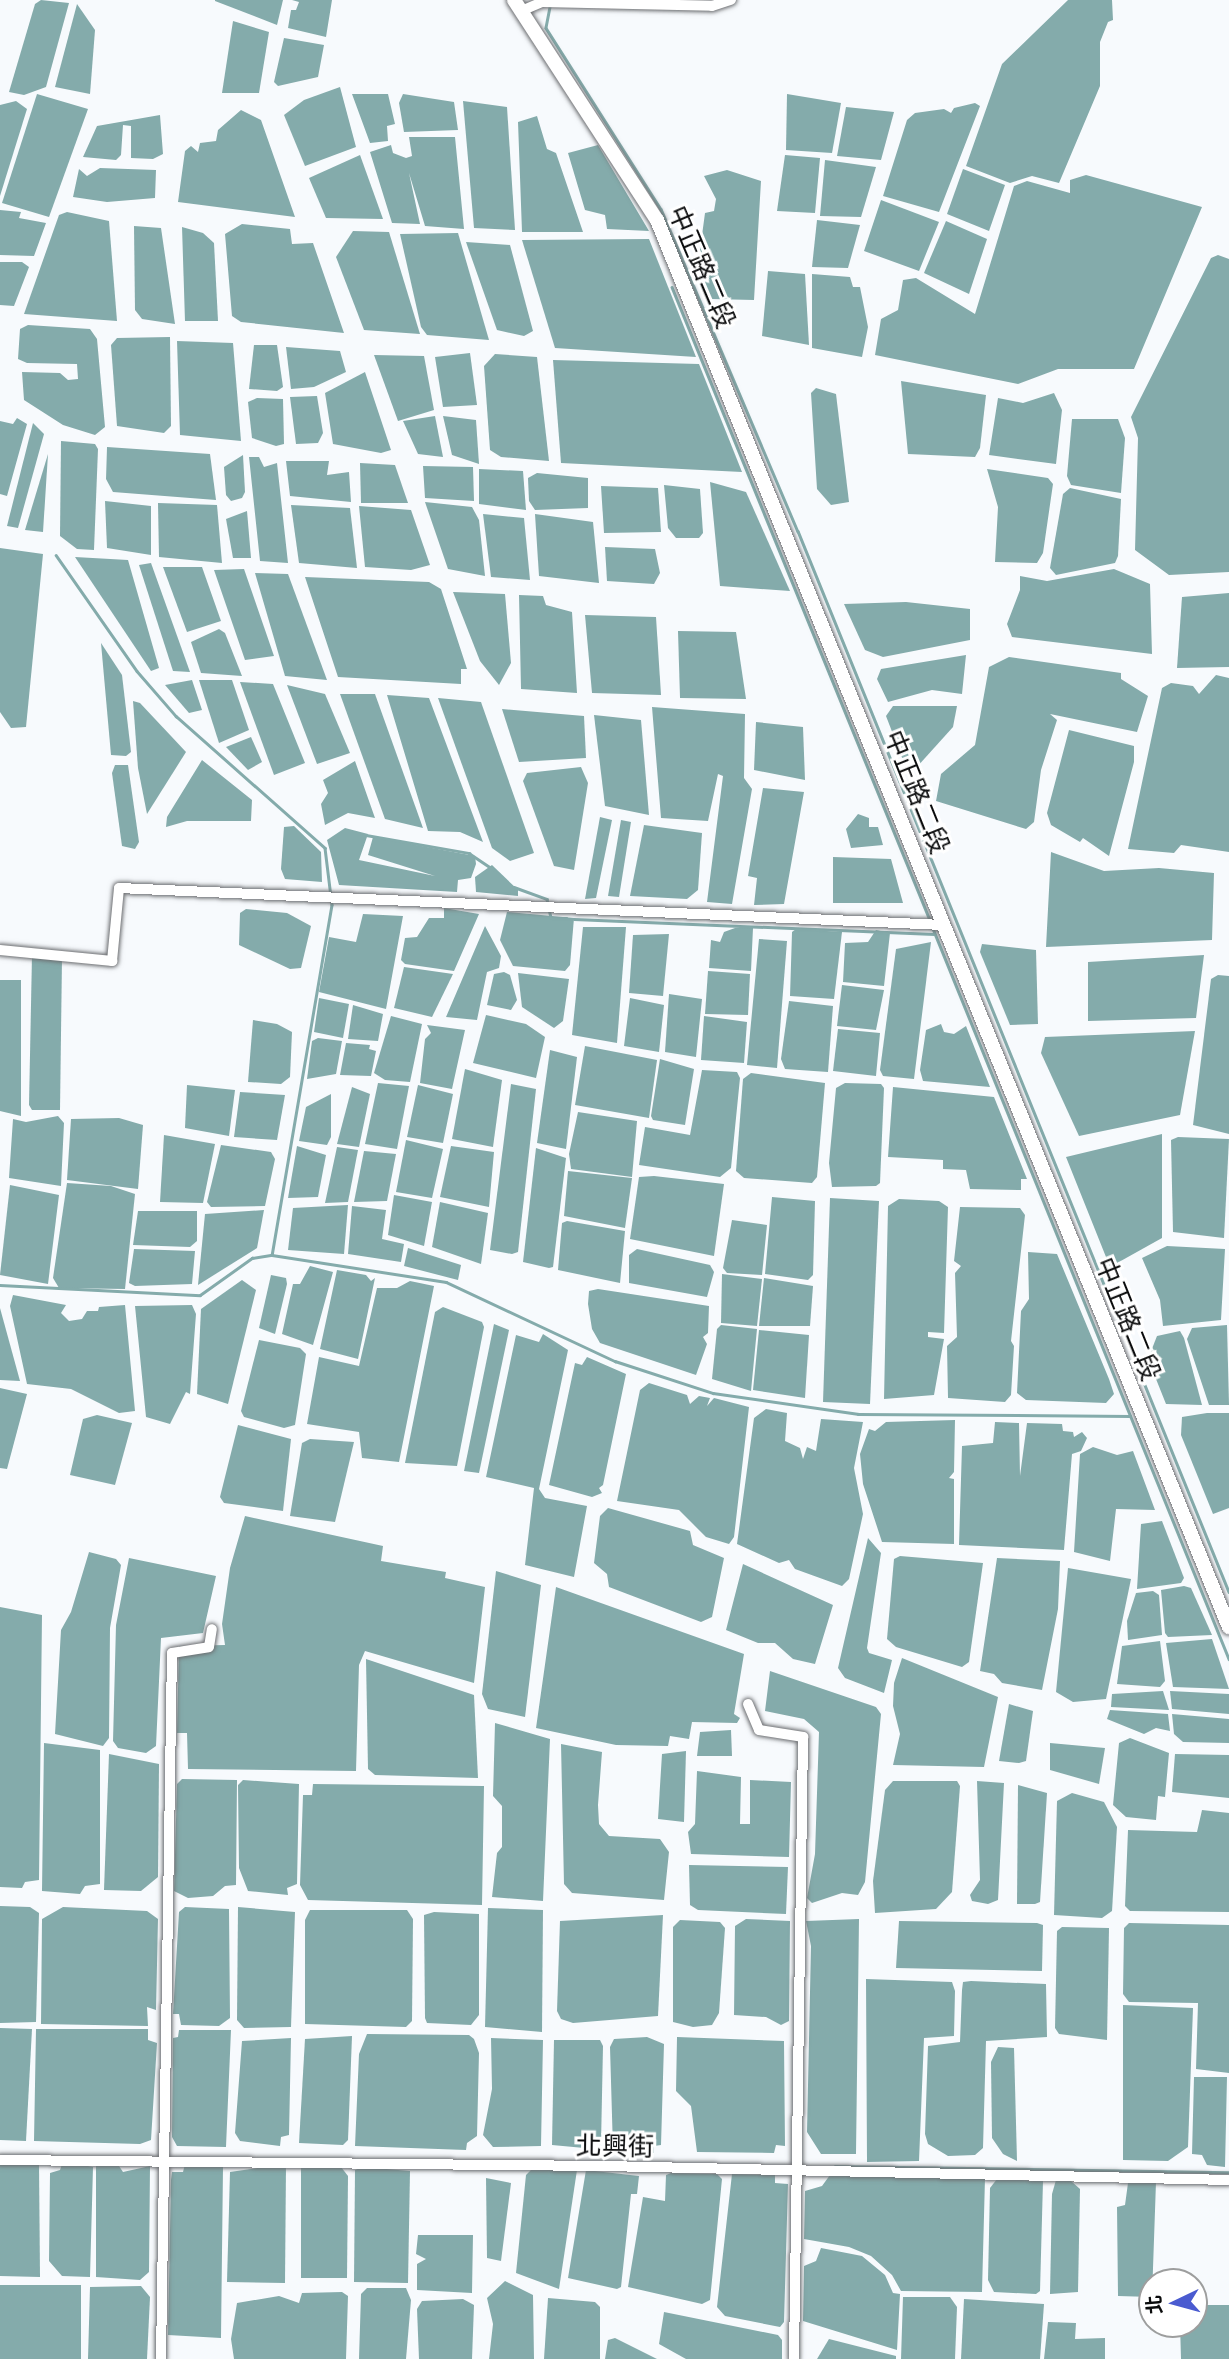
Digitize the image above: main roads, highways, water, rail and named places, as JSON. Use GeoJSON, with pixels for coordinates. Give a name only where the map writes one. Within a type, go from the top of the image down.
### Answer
{"type":"FeatureCollection","features":[{"type":"Feature","properties":{"kind":"main road","name":"中正路二段"},"geometry":{"type":"LineString","coordinates":[[517,6],[657,220],[1229,1627]]}},
{"type":"Feature","properties":{"kind":"water"},"geometry":{"type":"Polygon","coordinates":[[[41,0],[69,3],[46,87],[24,95],[9,92],[35,4],[41,0]]]}},
{"type":"Feature","properties":{"kind":"water"},"geometry":{"type":"Polygon","coordinates":[[[215,0],[283,0],[277,25],[215,1],[215,0]]]}},
{"type":"Feature","properties":{"kind":"water"},"geometry":{"type":"Polygon","coordinates":[[[292,0],[332,0],[326,37],[288,28],[291,10],[296,10],[299,2],[292,0]]]}},
{"type":"Feature","properties":{"kind":"water"},"geometry":{"type":"Polygon","coordinates":[[[1068,0],[1112,0],[1113,20],[1108,22],[1100,42],[1100,86],[1059,183],[1032,176],[1010,183],[966,166],[1002,64],[1068,0]]]}},
{"type":"Feature","properties":{"kind":"water"},"geometry":{"type":"Polygon","coordinates":[[[77,4],[95,30],[90,94],[55,87],[77,4]]]}},
{"type":"Feature","properties":{"kind":"water"},"geometry":{"type":"Polygon","coordinates":[[[233,21],[269,32],[259,93],[222,93],[233,21]]]}},
{"type":"Feature","properties":{"kind":"water"},"geometry":{"type":"Polygon","coordinates":[[[284,38],[324,45],[318,77],[278,86],[274,82],[284,38]]]}},
{"type":"Feature","properties":{"kind":"water"},"geometry":{"type":"Polygon","coordinates":[[[340,87],[356,147],[305,166],[284,115],[304,100],[340,87]]]}},
{"type":"Feature","properties":{"kind":"water"},"geometry":{"type":"Polygon","coordinates":[[[37,94],[88,109],[49,217],[2,203],[37,94]]]}},
{"type":"Feature","properties":{"kind":"water"},"geometry":{"type":"Polygon","coordinates":[[[352,94],[388,94],[395,124],[387,126],[388,141],[370,143],[352,94]]]}},
{"type":"Feature","properties":{"kind":"water"},"geometry":{"type":"Polygon","coordinates":[[[403,94],[454,102],[458,130],[404,132],[399,103],[403,94]]]}},
{"type":"Feature","properties":{"kind":"water"},"geometry":{"type":"Polygon","coordinates":[[[787,94],[841,103],[832,153],[786,150],[787,94]]]}},
{"type":"Feature","properties":{"kind":"water"},"geometry":{"type":"Polygon","coordinates":[[[16,101],[27,109],[0,196],[0,105],[16,101]]]}},
{"type":"Feature","properties":{"kind":"water"},"geometry":{"type":"Polygon","coordinates":[[[463,101],[507,107],[515,230],[474,228],[463,101]]]}},
{"type":"Feature","properties":{"kind":"water"},"geometry":{"type":"Polygon","coordinates":[[[975,103],[980,106],[939,212],[883,196],[907,120],[915,113],[944,109],[951,113],[954,108],[975,103]]]}},
{"type":"Feature","properties":{"kind":"water"},"geometry":{"type":"Polygon","coordinates":[[[846,107],[894,112],[881,160],[837,156],[846,107]]]}},
{"type":"Feature","properties":{"kind":"water"},"geometry":{"type":"Polygon","coordinates":[[[241,110],[261,120],[295,217],[178,202],[185,151],[191,146],[198,152],[200,143],[216,141],[218,130],[241,110]]]}},
{"type":"Feature","properties":{"kind":"water"},"geometry":{"type":"Polygon","coordinates":[[[160,115],[163,154],[153,159],[131,158],[131,126],[123,125],[121,155],[116,160],[83,157],[97,126],[160,115]]]}},
{"type":"Feature","properties":{"kind":"water"},"geometry":{"type":"Polygon","coordinates":[[[537,116],[547,149],[556,153],[583,232],[522,232],[518,122],[537,116]]]}},
{"type":"Feature","properties":{"kind":"water"},"geometry":{"type":"Polygon","coordinates":[[[409,137],[455,137],[464,229],[425,226],[409,173],[420,224],[392,223],[370,152],[391,145],[393,153],[406,158],[412,156],[409,137]]]}},
{"type":"Feature","properties":{"kind":"water"},"geometry":{"type":"Polygon","coordinates":[[[598,145],[649,231],[607,229],[605,215],[585,210],[568,153],[598,145]]]}},
{"type":"Feature","properties":{"kind":"water"},"geometry":{"type":"Polygon","coordinates":[[[360,155],[383,219],[326,218],[309,178],[360,155]]]}},
{"type":"Feature","properties":{"kind":"water"},"geometry":{"type":"Polygon","coordinates":[[[785,155],[820,158],[815,213],[777,211],[785,155]]]}},
{"type":"Feature","properties":{"kind":"water"},"geometry":{"type":"Polygon","coordinates":[[[825,160],[876,167],[861,217],[820,216],[825,160]]]}},
{"type":"Feature","properties":{"kind":"water"},"geometry":{"type":"Polygon","coordinates":[[[100,168],[156,170],[155,198],[107,202],[73,197],[79,169],[87,176],[100,168]]]}},
{"type":"Feature","properties":{"kind":"water"},"geometry":{"type":"Polygon","coordinates":[[[963,169],[1005,185],[989,231],[947,214],[963,169]]]}},
{"type":"Feature","properties":{"kind":"water"},"geometry":{"type":"Polygon","coordinates":[[[727,170],[761,181],[754,300],[711,299],[698,265],[705,213],[714,211],[716,199],[704,176],[727,170]]]}},
{"type":"Feature","properties":{"kind":"water"},"geometry":{"type":"Polygon","coordinates":[[[1086,175],[1202,207],[1134,369],[1058,369],[1018,384],[875,355],[881,319],[898,310],[903,280],[916,278],[975,314],[1014,186],[1027,181],[1070,193],[1070,180],[1086,175]]]}},
{"type":"Feature","properties":{"kind":"water"},"geometry":{"type":"Polygon","coordinates":[[[881,200],[939,222],[919,271],[864,251],[881,200]]]}},
{"type":"Feature","properties":{"kind":"water"},"geometry":{"type":"Polygon","coordinates":[[[0,210],[21,212],[19,218],[46,223],[34,256],[0,255],[0,210]]]}},
{"type":"Feature","properties":{"kind":"water"},"geometry":{"type":"Polygon","coordinates":[[[67,212],[109,221],[117,321],[24,314],[59,215],[67,212]]]}},
{"type":"Feature","properties":{"kind":"water"},"geometry":{"type":"Polygon","coordinates":[[[817,220],[860,225],[848,268],[812,267],[817,220]]]}},
{"type":"Feature","properties":{"kind":"water"},"geometry":{"type":"Polygon","coordinates":[[[946,221],[987,239],[969,294],[924,273],[946,221]]]}},
{"type":"Feature","properties":{"kind":"water"},"geometry":{"type":"Polygon","coordinates":[[[242,224],[290,229],[292,244],[313,243],[344,333],[241,322],[232,316],[225,234],[242,224]]]}},
{"type":"Feature","properties":{"kind":"water"},"geometry":{"type":"Polygon","coordinates":[[[134,226],[161,228],[175,324],[142,319],[135,310],[134,226]]]}},
{"type":"Feature","properties":{"kind":"water"},"geometry":{"type":"Polygon","coordinates":[[[182,227],[203,233],[214,243],[218,321],[185,321],[182,227]]]}},
{"type":"Feature","properties":{"kind":"water"},"geometry":{"type":"Polygon","coordinates":[[[353,231],[389,232],[420,334],[364,330],[336,257],[353,231]]]}},
{"type":"Feature","properties":{"kind":"water"},"geometry":{"type":"Polygon","coordinates":[[[458,233],[489,340],[427,335],[421,327],[400,234],[458,233]]]}},
{"type":"Feature","properties":{"kind":"water"},"geometry":{"type":"Polygon","coordinates":[[[649,239],[696,357],[555,348],[522,240],[649,239]]]}},
{"type":"Feature","properties":{"kind":"water"},"geometry":{"type":"Polygon","coordinates":[[[466,242],[510,245],[533,331],[524,336],[497,330],[466,242]]]}},
{"type":"Feature","properties":{"kind":"water"},"geometry":{"type":"Polygon","coordinates":[[[1218,255],[1229,259],[1229,572],[1169,575],[1135,550],[1138,438],[1131,417],[1211,258],[1218,255]]]}},
{"type":"Feature","properties":{"kind":"water"},"geometry":{"type":"Polygon","coordinates":[[[0,262],[22,262],[29,267],[14,306],[0,305],[0,262]]]}},
{"type":"Feature","properties":{"kind":"water"},"geometry":{"type":"Polygon","coordinates":[[[768,271],[805,274],[809,345],[762,336],[768,271]]]}},
{"type":"Feature","properties":{"kind":"water"},"geometry":{"type":"Polygon","coordinates":[[[812,274],[850,277],[853,287],[860,287],[868,327],[862,357],[812,348],[812,274]]]}},
{"type":"Feature","properties":{"kind":"water"},"geometry":{"type":"Polygon","coordinates":[[[28,325],[90,329],[97,339],[105,427],[95,435],[63,425],[24,400],[22,372],[60,373],[68,380],[78,379],[77,364],[27,363],[18,359],[20,329],[28,325]]]}},
{"type":"Feature","properties":{"kind":"water"},"geometry":{"type":"Polygon","coordinates":[[[170,337],[171,426],[164,433],[117,426],[111,345],[117,338],[170,337]]]}},
{"type":"Feature","properties":{"kind":"water"},"geometry":{"type":"Polygon","coordinates":[[[177,341],[233,343],[241,441],[180,435],[177,341]]]}},
{"type":"Feature","properties":{"kind":"water"},"geometry":{"type":"Polygon","coordinates":[[[254,345],[277,345],[283,387],[277,391],[249,389],[254,345]]]}},
{"type":"Feature","properties":{"kind":"water"},"geometry":{"type":"Polygon","coordinates":[[[286,347],[340,351],[346,372],[314,387],[291,389],[286,347]]]}},
{"type":"Feature","properties":{"kind":"water"},"geometry":{"type":"Polygon","coordinates":[[[470,353],[477,405],[443,407],[435,357],[470,353]]]}},
{"type":"Feature","properties":{"kind":"water"},"geometry":{"type":"Polygon","coordinates":[[[495,354],[537,357],[549,461],[501,457],[490,450],[484,366],[495,354]]]}},
{"type":"Feature","properties":{"kind":"water"},"geometry":{"type":"Polygon","coordinates":[[[374,355],[424,356],[434,410],[398,421],[374,355]]]}},
{"type":"Feature","properties":{"kind":"water"},"geometry":{"type":"Polygon","coordinates":[[[553,360],[699,364],[742,472],[561,463],[553,360]]]}},
{"type":"Feature","properties":{"kind":"water"},"geometry":{"type":"Polygon","coordinates":[[[365,372],[391,450],[381,453],[333,444],[325,393],[365,372]]]}},
{"type":"Feature","properties":{"kind":"water"},"geometry":{"type":"Polygon","coordinates":[[[901,381],[986,395],[980,448],[975,457],[908,454],[901,381]]]}},
{"type":"Feature","properties":{"kind":"water"},"geometry":{"type":"Polygon","coordinates":[[[816,388],[836,394],[849,502],[831,505],[817,489],[811,393],[816,388]]]}},
{"type":"Feature","properties":{"kind":"water"},"geometry":{"type":"Polygon","coordinates":[[[1054,393],[1062,410],[1056,464],[989,455],[998,398],[1023,403],[1054,393]]]}},
{"type":"Feature","properties":{"kind":"water"},"geometry":{"type":"Polygon","coordinates":[[[317,396],[323,433],[318,443],[296,444],[290,397],[317,396]]]}},
{"type":"Feature","properties":{"kind":"water"},"geometry":{"type":"Polygon","coordinates":[[[257,398],[283,399],[284,444],[276,446],[252,438],[248,402],[257,398]]]}},
{"type":"Feature","properties":{"kind":"water"},"geometry":{"type":"Polygon","coordinates":[[[435,416],[443,457],[418,454],[403,421],[435,416]]]}},
{"type":"Feature","properties":{"kind":"water"},"geometry":{"type":"Polygon","coordinates":[[[443,416],[476,420],[479,464],[452,455],[443,416]]]}},
{"type":"Feature","properties":{"kind":"water"},"geometry":{"type":"Polygon","coordinates":[[[17,418],[27,424],[7,496],[0,494],[0,421],[13,424],[17,418]]]}},
{"type":"Feature","properties":{"kind":"water"},"geometry":{"type":"Polygon","coordinates":[[[1072,419],[1118,419],[1125,438],[1121,493],[1071,485],[1067,476],[1072,419]]]}},
{"type":"Feature","properties":{"kind":"water"},"geometry":{"type":"Polygon","coordinates":[[[33,423],[44,434],[18,528],[7,526],[33,423]]]}},
{"type":"Feature","properties":{"kind":"water"},"geometry":{"type":"Polygon","coordinates":[[[61,441],[95,444],[98,449],[94,550],[77,549],[60,536],[61,441]]]}},
{"type":"Feature","properties":{"kind":"water"},"geometry":{"type":"Polygon","coordinates":[[[107,447],[210,454],[216,500],[113,492],[106,479],[107,447]]]}},
{"type":"Feature","properties":{"kind":"water"},"geometry":{"type":"Polygon","coordinates":[[[48,454],[43,532],[25,530],[48,454]]]}},
{"type":"Feature","properties":{"kind":"water"},"geometry":{"type":"Polygon","coordinates":[[[243,455],[245,492],[242,498],[231,501],[226,495],[224,467],[243,455]]]}},
{"type":"Feature","properties":{"kind":"water"},"geometry":{"type":"Polygon","coordinates":[[[249,457],[259,457],[264,467],[277,463],[288,563],[260,561],[249,457]]]}},
{"type":"Feature","properties":{"kind":"water"},"geometry":{"type":"Polygon","coordinates":[[[286,461],[329,461],[327,475],[349,472],[351,502],[290,496],[286,461]]]}},
{"type":"Feature","properties":{"kind":"water"},"geometry":{"type":"Polygon","coordinates":[[[360,463],[395,465],[408,503],[361,503],[360,463]]]}},
{"type":"Feature","properties":{"kind":"water"},"geometry":{"type":"Polygon","coordinates":[[[423,466],[473,467],[474,501],[425,498],[423,466]]]}},
{"type":"Feature","properties":{"kind":"water"},"geometry":{"type":"Polygon","coordinates":[[[479,469],[523,471],[526,510],[479,504],[479,469]]]}},
{"type":"Feature","properties":{"kind":"water"},"geometry":{"type":"Polygon","coordinates":[[[987,469],[1048,478],[1053,484],[1043,553],[1037,563],[995,562],[998,507],[987,469]]]}},
{"type":"Feature","properties":{"kind":"water"},"geometry":{"type":"Polygon","coordinates":[[[537,473],[588,478],[588,508],[535,510],[529,501],[528,478],[537,473]]]}},
{"type":"Feature","properties":{"kind":"water"},"geometry":{"type":"Polygon","coordinates":[[[710,482],[746,492],[790,591],[720,586],[710,482]]]}},
{"type":"Feature","properties":{"kind":"water"},"geometry":{"type":"Polygon","coordinates":[[[664,485],[700,489],[703,533],[699,538],[676,538],[668,528],[664,485]]]}},
{"type":"Feature","properties":{"kind":"water"},"geometry":{"type":"Polygon","coordinates":[[[601,486],[658,488],[661,532],[604,533],[601,486]]]}},
{"type":"Feature","properties":{"kind":"water"},"geometry":{"type":"Polygon","coordinates":[[[1070,488],[1121,499],[1118,556],[1115,563],[1056,575],[1050,568],[1063,494],[1070,488]]]}},
{"type":"Feature","properties":{"kind":"water"},"geometry":{"type":"Polygon","coordinates":[[[105,501],[151,506],[151,555],[107,548],[105,501]]]}},
{"type":"Feature","properties":{"kind":"water"},"geometry":{"type":"Polygon","coordinates":[[[425,502],[472,507],[479,520],[485,576],[448,569],[425,502]]]}},
{"type":"Feature","properties":{"kind":"water"},"geometry":{"type":"Polygon","coordinates":[[[158,503],[217,505],[222,563],[159,557],[158,503]]]}},
{"type":"Feature","properties":{"kind":"water"},"geometry":{"type":"Polygon","coordinates":[[[291,505],[350,508],[357,568],[299,563],[291,505]]]}},
{"type":"Feature","properties":{"kind":"water"},"geometry":{"type":"Polygon","coordinates":[[[359,506],[411,510],[430,565],[411,570],[365,567],[359,506]]]}},
{"type":"Feature","properties":{"kind":"water"},"geometry":{"type":"Polygon","coordinates":[[[247,511],[251,558],[233,558],[226,519],[247,511]]]}},
{"type":"Feature","properties":{"kind":"water"},"geometry":{"type":"Polygon","coordinates":[[[483,514],[524,518],[530,580],[491,577],[483,514]]]}},
{"type":"Feature","properties":{"kind":"water"},"geometry":{"type":"Polygon","coordinates":[[[535,514],[593,522],[599,583],[539,576],[535,514]]]}},
{"type":"Feature","properties":{"kind":"water"},"geometry":{"type":"Polygon","coordinates":[[[605,547],[655,549],[660,573],[654,584],[607,581],[605,547]]]}},
{"type":"Feature","properties":{"kind":"water"},"geometry":{"type":"Polygon","coordinates":[[[0,548],[43,554],[26,727],[11,728],[0,712],[0,548]]]}},
{"type":"Feature","properties":{"kind":"water"},"geometry":{"type":"Polygon","coordinates":[[[75,557],[128,560],[159,668],[151,671],[75,557]]]}},
{"type":"Feature","properties":{"kind":"water"},"geometry":{"type":"Polygon","coordinates":[[[151,563],[190,672],[173,671],[139,565],[151,563]]]}},
{"type":"Feature","properties":{"kind":"water"},"geometry":{"type":"Polygon","coordinates":[[[163,567],[202,567],[221,621],[187,632],[163,567]]]}},
{"type":"Feature","properties":{"kind":"water"},"geometry":{"type":"Polygon","coordinates":[[[244,569],[274,656],[245,660],[214,570],[244,569]]]}},
{"type":"Feature","properties":{"kind":"water"},"geometry":{"type":"Polygon","coordinates":[[[1114,569],[1150,584],[1152,654],[1012,637],[1007,624],[1020,590],[1020,576],[1047,581],[1114,569]]]}},
{"type":"Feature","properties":{"kind":"water"},"geometry":{"type":"Polygon","coordinates":[[[255,573],[288,574],[327,680],[285,676],[255,573]]]}},
{"type":"Feature","properties":{"kind":"water"},"geometry":{"type":"Polygon","coordinates":[[[305,577],[429,582],[441,589],[467,669],[461,669],[461,684],[338,677],[305,577]]]}},
{"type":"Feature","properties":{"kind":"water"},"geometry":{"type":"Polygon","coordinates":[[[453,592],[505,594],[511,663],[499,685],[480,661],[453,592]]]}},
{"type":"Feature","properties":{"kind":"water"},"geometry":{"type":"Polygon","coordinates":[[[1229,593],[1229,667],[1177,668],[1182,597],[1229,593]]]}},
{"type":"Feature","properties":{"kind":"water"},"geometry":{"type":"Polygon","coordinates":[[[519,595],[543,596],[546,605],[572,612],[577,693],[521,689],[519,595]]]}},
{"type":"Feature","properties":{"kind":"water"},"geometry":{"type":"Polygon","coordinates":[[[906,602],[970,609],[970,640],[883,657],[865,650],[844,604],[906,602]]]}},
{"type":"Feature","properties":{"kind":"water"},"geometry":{"type":"Polygon","coordinates":[[[585,615],[656,617],[661,695],[592,693],[585,615]]]}},
{"type":"Feature","properties":{"kind":"water"},"geometry":{"type":"Polygon","coordinates":[[[219,629],[225,633],[242,676],[201,673],[191,642],[219,629]]]}},
{"type":"Feature","properties":{"kind":"water"},"geometry":{"type":"Polygon","coordinates":[[[678,631],[736,632],[746,699],[680,698],[678,631]]]}},
{"type":"Feature","properties":{"kind":"water"},"geometry":{"type":"Polygon","coordinates":[[[101,643],[122,675],[131,752],[126,756],[111,755],[101,643]]]}},
{"type":"Feature","properties":{"kind":"water"},"geometry":{"type":"Polygon","coordinates":[[[966,655],[962,694],[932,690],[888,702],[877,679],[881,669],[966,655]]]}},
{"type":"Feature","properties":{"kind":"water"},"geometry":{"type":"Polygon","coordinates":[[[1009,657],[1121,673],[1121,679],[1148,696],[1137,732],[1050,714],[1057,720],[1041,770],[1034,822],[1026,829],[936,801],[941,774],[975,745],[989,667],[1009,657]]]}},
{"type":"Feature","properties":{"kind":"water"},"geometry":{"type":"Polygon","coordinates":[[[1216,675],[1229,678],[1229,852],[1181,845],[1174,853],[1128,849],[1162,688],[1171,683],[1193,686],[1199,694],[1216,675]]]}},
{"type":"Feature","properties":{"kind":"water"},"geometry":{"type":"Polygon","coordinates":[[[192,680],[202,710],[189,713],[165,685],[192,680]]]}},
{"type":"Feature","properties":{"kind":"water"},"geometry":{"type":"Polygon","coordinates":[[[199,680],[232,680],[249,730],[219,743],[199,680]]]}},
{"type":"Feature","properties":{"kind":"water"},"geometry":{"type":"Polygon","coordinates":[[[240,682],[273,684],[305,763],[274,775],[240,682]]]}},
{"type":"Feature","properties":{"kind":"water"},"geometry":{"type":"Polygon","coordinates":[[[287,685],[325,694],[350,753],[317,764],[287,685]]]}},
{"type":"Feature","properties":{"kind":"water"},"geometry":{"type":"Polygon","coordinates":[[[340,694],[375,694],[423,828],[385,819],[340,694]]]}},
{"type":"Feature","properties":{"kind":"water"},"geometry":{"type":"Polygon","coordinates":[[[387,695],[429,698],[483,842],[460,832],[428,831],[387,695]]]}},
{"type":"Feature","properties":{"kind":"water"},"geometry":{"type":"Polygon","coordinates":[[[438,698],[481,702],[534,853],[510,861],[492,848],[438,698]]]}},
{"type":"Feature","properties":{"kind":"water"},"geometry":{"type":"Polygon","coordinates":[[[133,701],[140,703],[186,752],[147,814],[138,768],[133,701]]]}},
{"type":"Feature","properties":{"kind":"water"},"geometry":{"type":"Polygon","coordinates":[[[893,706],[957,706],[953,727],[916,768],[906,768],[886,716],[893,706]]]}},
{"type":"Feature","properties":{"kind":"water"},"geometry":{"type":"Polygon","coordinates":[[[652,707],[745,714],[744,778],[752,789],[732,904],[707,902],[723,776],[718,774],[708,821],[661,818],[652,707]]]}},
{"type":"Feature","properties":{"kind":"water"},"geometry":{"type":"Polygon","coordinates":[[[502,709],[584,716],[586,758],[519,762],[502,709]]]}},
{"type":"Feature","properties":{"kind":"water"},"geometry":{"type":"Polygon","coordinates":[[[594,715],[641,720],[649,815],[605,806],[594,715]]]}},
{"type":"Feature","properties":{"kind":"water"},"geometry":{"type":"Polygon","coordinates":[[[756,722],[803,727],[805,780],[754,770],[756,722]]]}},
{"type":"Feature","properties":{"kind":"water"},"geometry":{"type":"Polygon","coordinates":[[[1069,730],[1134,746],[1134,762],[1109,856],[1083,838],[1080,842],[1051,825],[1047,813],[1069,730]]]}},
{"type":"Feature","properties":{"kind":"water"},"geometry":{"type":"Polygon","coordinates":[[[251,737],[262,762],[248,770],[226,747],[251,737]]]}},
{"type":"Feature","properties":{"kind":"water"},"geometry":{"type":"Polygon","coordinates":[[[202,760],[252,800],[251,821],[187,821],[166,827],[167,817],[202,760]]]}},
{"type":"Feature","properties":{"kind":"water"},"geometry":{"type":"Polygon","coordinates":[[[355,761],[375,818],[348,813],[325,825],[321,804],[328,793],[323,780],[355,761]]]}},
{"type":"Feature","properties":{"kind":"water"},"geometry":{"type":"Polygon","coordinates":[[[115,765],[128,765],[139,842],[135,849],[122,846],[112,773],[115,765]]]}},
{"type":"Feature","properties":{"kind":"water"},"geometry":{"type":"Polygon","coordinates":[[[581,767],[588,783],[574,870],[554,866],[523,781],[527,773],[581,767]]]}},
{"type":"Feature","properties":{"kind":"water"},"geometry":{"type":"Polygon","coordinates":[[[763,788],[804,792],[784,904],[754,905],[757,878],[748,876],[763,788]]]}},
{"type":"Feature","properties":{"kind":"water"},"geometry":{"type":"Polygon","coordinates":[[[858,814],[869,818],[869,827],[878,827],[883,845],[851,848],[846,829],[858,814]]]}},
{"type":"Feature","properties":{"kind":"water"},"geometry":{"type":"Polygon","coordinates":[[[600,817],[612,820],[596,898],[585,899],[600,817]]]}},
{"type":"Feature","properties":{"kind":"water"},"geometry":{"type":"Polygon","coordinates":[[[621,820],[631,822],[619,897],[608,896],[621,820]]]}},
{"type":"Feature","properties":{"kind":"water"},"geometry":{"type":"Polygon","coordinates":[[[644,825],[702,833],[698,890],[687,899],[630,896],[644,825]]]}},
{"type":"Feature","properties":{"kind":"water"},"geometry":{"type":"Polygon","coordinates":[[[294,826],[321,852],[322,882],[285,879],[281,869],[284,827],[294,826]]]}},
{"type":"Feature","properties":{"kind":"water"},"geometry":{"type":"Polygon","coordinates":[[[345,828],[368,834],[359,860],[435,876],[368,855],[373,837],[475,856],[476,864],[471,878],[458,880],[457,892],[339,885],[327,840],[345,828]]]}},
{"type":"Feature","properties":{"kind":"water"},"geometry":{"type":"Polygon","coordinates":[[[1051,852],[1104,871],[1159,868],[1214,873],[1212,940],[1046,947],[1051,852]]]}},
{"type":"Feature","properties":{"kind":"water"},"geometry":{"type":"Polygon","coordinates":[[[833,857],[891,859],[903,903],[833,903],[833,857]]]}},
{"type":"Feature","properties":{"kind":"water"},"geometry":{"type":"Polygon","coordinates":[[[492,865],[518,890],[518,896],[476,892],[475,877],[492,865]]]}},
{"type":"Feature","properties":{"kind":"water"},"geometry":{"type":"Polygon","coordinates":[[[444,908],[479,914],[454,971],[405,964],[401,960],[405,938],[417,937],[429,918],[444,918],[444,908]]]}},
{"type":"Feature","properties":{"kind":"water"},"geometry":{"type":"Polygon","coordinates":[[[246,909],[287,913],[311,926],[301,968],[290,969],[239,945],[240,913],[246,909]]]}},
{"type":"Feature","properties":{"kind":"water"},"geometry":{"type":"Polygon","coordinates":[[[507,912],[574,918],[570,965],[565,971],[513,966],[500,940],[507,912]]]}},
{"type":"Feature","properties":{"kind":"water"},"geometry":{"type":"Polygon","coordinates":[[[363,914],[403,916],[386,1009],[319,992],[329,937],[356,942],[363,914]]]}},
{"type":"Feature","properties":{"kind":"water"},"geometry":{"type":"Polygon","coordinates":[[[485,926],[501,956],[499,968],[487,972],[477,1020],[446,1017],[485,926]]]}},
{"type":"Feature","properties":{"kind":"water"},"geometry":{"type":"Polygon","coordinates":[[[583,927],[626,927],[617,1043],[572,1035],[583,927]]]}},
{"type":"Feature","properties":{"kind":"water"},"geometry":{"type":"Polygon","coordinates":[[[735,928],[753,928],[751,971],[709,968],[711,940],[720,942],[724,932],[735,928]]]}},
{"type":"Feature","properties":{"kind":"water"},"geometry":{"type":"Polygon","coordinates":[[[796,929],[842,932],[834,999],[790,996],[792,932],[796,929]]]}},
{"type":"Feature","properties":{"kind":"water"},"geometry":{"type":"Polygon","coordinates":[[[876,930],[890,933],[884,986],[843,982],[845,943],[868,942],[876,930]]]}},
{"type":"Feature","properties":{"kind":"water"},"geometry":{"type":"Polygon","coordinates":[[[669,934],[663,996],[629,993],[633,935],[669,934]]]}},
{"type":"Feature","properties":{"kind":"water"},"geometry":{"type":"Polygon","coordinates":[[[759,939],[787,941],[777,1068],[747,1065],[759,939]]]}},
{"type":"Feature","properties":{"kind":"water"},"geometry":{"type":"Polygon","coordinates":[[[931,942],[914,1079],[883,1076],[880,1070],[896,949],[931,942]]]}},
{"type":"Feature","properties":{"kind":"water"},"geometry":{"type":"Polygon","coordinates":[[[982,944],[1036,950],[1038,1024],[1010,1025],[980,952],[982,944]]]}},
{"type":"Feature","properties":{"kind":"water"},"geometry":{"type":"Polygon","coordinates":[[[32,955],[62,958],[60,1110],[32,1110],[29,1105],[32,955]]]}},
{"type":"Feature","properties":{"kind":"water"},"geometry":{"type":"Polygon","coordinates":[[[1204,955],[1196,1018],[1088,1021],[1088,962],[1204,955]]]}},
{"type":"Feature","properties":{"kind":"water"},"geometry":{"type":"Polygon","coordinates":[[[404,967],[453,974],[432,1017],[394,1008],[404,967]]]}},
{"type":"Feature","properties":{"kind":"water"},"geometry":{"type":"Polygon","coordinates":[[[708,971],[750,974],[748,1015],[705,1014],[708,971]]]}},
{"type":"Feature","properties":{"kind":"water"},"geometry":{"type":"Polygon","coordinates":[[[504,972],[510,975],[517,1000],[511,1010],[487,1005],[494,974],[504,972]]]}},
{"type":"Feature","properties":{"kind":"water"},"geometry":{"type":"Polygon","coordinates":[[[518,973],[569,979],[563,1021],[554,1028],[522,1007],[518,973]]]}},
{"type":"Feature","properties":{"kind":"water"},"geometry":{"type":"Polygon","coordinates":[[[1218,975],[1229,976],[1229,1134],[1193,1125],[1211,979],[1218,975]]]}},
{"type":"Feature","properties":{"kind":"water"},"geometry":{"type":"Polygon","coordinates":[[[0,980],[21,980],[21,1116],[0,1111],[0,980]]]}},
{"type":"Feature","properties":{"kind":"water"},"geometry":{"type":"Polygon","coordinates":[[[842,985],[884,990],[876,1030],[837,1026],[842,985]]]}},
{"type":"Feature","properties":{"kind":"water"},"geometry":{"type":"Polygon","coordinates":[[[669,994],[702,999],[696,1057],[665,1052],[669,994]]]}},
{"type":"Feature","properties":{"kind":"water"},"geometry":{"type":"Polygon","coordinates":[[[319,998],[349,1004],[343,1038],[314,1032],[319,998]]]}},
{"type":"Feature","properties":{"kind":"water"},"geometry":{"type":"Polygon","coordinates":[[[630,998],[664,1005],[659,1052],[624,1046],[630,998]]]}},
{"type":"Feature","properties":{"kind":"water"},"geometry":{"type":"Polygon","coordinates":[[[789,1001],[833,1006],[828,1072],[785,1069],[781,1059],[789,1001]]]}},
{"type":"Feature","properties":{"kind":"water"},"geometry":{"type":"Polygon","coordinates":[[[353,1005],[383,1014],[378,1041],[348,1039],[353,1005]]]}},
{"type":"Feature","properties":{"kind":"water"},"geometry":{"type":"Polygon","coordinates":[[[486,1015],[526,1024],[545,1037],[536,1078],[473,1063],[486,1015]]]}},
{"type":"Feature","properties":{"kind":"water"},"geometry":{"type":"Polygon","coordinates":[[[391,1016],[422,1024],[410,1082],[385,1080],[374,1073],[391,1016]]]}},
{"type":"Feature","properties":{"kind":"water"},"geometry":{"type":"Polygon","coordinates":[[[704,1016],[747,1022],[744,1063],[701,1060],[704,1016]]]}},
{"type":"Feature","properties":{"kind":"water"},"geometry":{"type":"Polygon","coordinates":[[[253,1020],[277,1024],[292,1032],[290,1077],[281,1084],[248,1082],[253,1020]]]}},
{"type":"Feature","properties":{"kind":"water"},"geometry":{"type":"Polygon","coordinates":[[[941,1024],[944,1032],[954,1034],[966,1026],[990,1087],[923,1081],[920,1070],[926,1030],[941,1024]]]}},
{"type":"Feature","properties":{"kind":"water"},"geometry":{"type":"Polygon","coordinates":[[[427,1025],[465,1030],[452,1089],[420,1083],[425,1039],[431,1033],[427,1025]]]}},
{"type":"Feature","properties":{"kind":"water"},"geometry":{"type":"Polygon","coordinates":[[[838,1029],[880,1033],[876,1076],[833,1071],[838,1029]]]}},
{"type":"Feature","properties":{"kind":"water"},"geometry":{"type":"Polygon","coordinates":[[[1195,1031],[1180,1115],[1079,1136],[1041,1053],[1045,1037],[1195,1031]]]}},
{"type":"Feature","properties":{"kind":"water"},"geometry":{"type":"Polygon","coordinates":[[[318,1038],[342,1041],[336,1074],[307,1079],[312,1041],[318,1038]]]}},
{"type":"Feature","properties":{"kind":"water"},"geometry":{"type":"Polygon","coordinates":[[[346,1043],[370,1045],[369,1049],[376,1051],[371,1076],[340,1075],[346,1043]]]}},
{"type":"Feature","properties":{"kind":"water"},"geometry":{"type":"Polygon","coordinates":[[[585,1046],[657,1060],[649,1118],[575,1105],[585,1046]]]}},
{"type":"Feature","properties":{"kind":"water"},"geometry":{"type":"Polygon","coordinates":[[[550,1050],[577,1057],[566,1149],[537,1143],[550,1050]]]}},
{"type":"Feature","properties":{"kind":"water"},"geometry":{"type":"Polygon","coordinates":[[[660,1059],[694,1069],[685,1125],[653,1120],[651,1116],[660,1059]]]}},
{"type":"Feature","properties":{"kind":"water"},"geometry":{"type":"Polygon","coordinates":[[[465,1069],[502,1080],[493,1147],[452,1139],[465,1069]]]}},
{"type":"Feature","properties":{"kind":"water"},"geometry":{"type":"Polygon","coordinates":[[[702,1070],[737,1072],[740,1078],[731,1168],[720,1177],[639,1165],[645,1127],[690,1135],[702,1070]]]}},
{"type":"Feature","properties":{"kind":"water"},"geometry":{"type":"Polygon","coordinates":[[[751,1073],[825,1083],[817,1177],[812,1183],[744,1178],[736,1171],[743,1079],[751,1073]]]}},
{"type":"Feature","properties":{"kind":"water"},"geometry":{"type":"Polygon","coordinates":[[[378,1083],[409,1086],[397,1149],[365,1144],[378,1083]]]}},
{"type":"Feature","properties":{"kind":"water"},"geometry":{"type":"Polygon","coordinates":[[[845,1083],[881,1084],[884,1088],[880,1183],[876,1186],[832,1187],[829,1163],[836,1088],[845,1083]]]}},
{"type":"Feature","properties":{"kind":"water"},"geometry":{"type":"Polygon","coordinates":[[[511,1084],[536,1089],[518,1252],[512,1254],[490,1250],[511,1084]]]}},
{"type":"Feature","properties":{"kind":"water"},"geometry":{"type":"Polygon","coordinates":[[[187,1085],[235,1090],[229,1136],[185,1128],[187,1085]]]}},
{"type":"Feature","properties":{"kind":"water"},"geometry":{"type":"Polygon","coordinates":[[[418,1085],[453,1094],[443,1143],[407,1137],[418,1085]]]}},
{"type":"Feature","properties":{"kind":"water"},"geometry":{"type":"Polygon","coordinates":[[[352,1087],[370,1094],[359,1147],[337,1144],[352,1087]]]}},
{"type":"Feature","properties":{"kind":"water"},"geometry":{"type":"Polygon","coordinates":[[[893,1087],[994,1097],[1027,1179],[1021,1179],[1021,1190],[970,1189],[966,1170],[943,1169],[943,1160],[888,1157],[893,1087]]]}},
{"type":"Feature","properties":{"kind":"water"},"geometry":{"type":"Polygon","coordinates":[[[240,1092],[285,1095],[277,1140],[234,1137],[240,1092]]]}},
{"type":"Feature","properties":{"kind":"water"},"geometry":{"type":"Polygon","coordinates":[[[331,1094],[331,1137],[327,1145],[299,1141],[306,1107],[331,1094]]]}},
{"type":"Feature","properties":{"kind":"water"},"geometry":{"type":"Polygon","coordinates":[[[578,1112],[637,1121],[632,1177],[571,1169],[569,1154],[578,1112]]]}},
{"type":"Feature","properties":{"kind":"water"},"geometry":{"type":"Polygon","coordinates":[[[58,1116],[64,1123],[61,1186],[9,1178],[13,1119],[26,1122],[58,1116]]]}},
{"type":"Feature","properties":{"kind":"water"},"geometry":{"type":"Polygon","coordinates":[[[119,1118],[143,1125],[138,1189],[67,1180],[71,1119],[119,1118]]]}},
{"type":"Feature","properties":{"kind":"water"},"geometry":{"type":"Polygon","coordinates":[[[1162,1134],[1162,1238],[1110,1267],[1066,1157],[1162,1134]]]}},
{"type":"Feature","properties":{"kind":"water"},"geometry":{"type":"Polygon","coordinates":[[[164,1135],[215,1144],[203,1203],[160,1202],[164,1135]]]}},
{"type":"Feature","properties":{"kind":"water"},"geometry":{"type":"Polygon","coordinates":[[[1178,1137],[1229,1139],[1224,1238],[1173,1232],[1171,1140],[1178,1137]]]}},
{"type":"Feature","properties":{"kind":"water"},"geometry":{"type":"Polygon","coordinates":[[[406,1140],[443,1149],[432,1198],[396,1192],[406,1140]]]}},
{"type":"Feature","properties":{"kind":"water"},"geometry":{"type":"Polygon","coordinates":[[[221,1145],[271,1152],[275,1159],[265,1206],[211,1207],[207,1202],[221,1145]]]}},
{"type":"Feature","properties":{"kind":"water"},"geometry":{"type":"Polygon","coordinates":[[[297,1146],[326,1155],[318,1197],[288,1198],[297,1146]]]}},
{"type":"Feature","properties":{"kind":"water"},"geometry":{"type":"Polygon","coordinates":[[[451,1146],[494,1152],[489,1207],[440,1197],[451,1146]]]}},
{"type":"Feature","properties":{"kind":"water"},"geometry":{"type":"Polygon","coordinates":[[[337,1147],[358,1150],[348,1202],[325,1203],[337,1147]]]}},
{"type":"Feature","properties":{"kind":"water"},"geometry":{"type":"Polygon","coordinates":[[[536,1148],[566,1158],[553,1267],[549,1268],[523,1262],[536,1148]]]}},
{"type":"Feature","properties":{"kind":"water"},"geometry":{"type":"Polygon","coordinates":[[[364,1151],[396,1154],[387,1201],[354,1202],[364,1151]]]}},
{"type":"Feature","properties":{"kind":"water"},"geometry":{"type":"Polygon","coordinates":[[[568,1171],[632,1178],[625,1228],[564,1216],[568,1171]]]}},
{"type":"Feature","properties":{"kind":"water"},"geometry":{"type":"Polygon","coordinates":[[[654,1176],[724,1184],[714,1256],[630,1239],[639,1177],[654,1176]]]}},
{"type":"Feature","properties":{"kind":"water"},"geometry":{"type":"Polygon","coordinates":[[[67,1183],[111,1186],[135,1194],[125,1289],[59,1288],[53,1278],[67,1183]]]}},
{"type":"Feature","properties":{"kind":"water"},"geometry":{"type":"Polygon","coordinates":[[[10,1185],[59,1195],[48,1284],[0,1275],[10,1185]]]}},
{"type":"Feature","properties":{"kind":"water"},"geometry":{"type":"Polygon","coordinates":[[[394,1195],[432,1202],[424,1246],[388,1235],[394,1195]]]}},
{"type":"Feature","properties":{"kind":"water"},"geometry":{"type":"Polygon","coordinates":[[[772,1197],[815,1201],[813,1275],[808,1280],[765,1274],[772,1197]]]}},
{"type":"Feature","properties":{"kind":"water"},"geometry":{"type":"Polygon","coordinates":[[[830,1198],[879,1201],[870,1404],[823,1402],[830,1198]]]}},
{"type":"Feature","properties":{"kind":"water"},"geometry":{"type":"Polygon","coordinates":[[[899,1199],[939,1201],[948,1207],[944,1333],[928,1332],[928,1337],[944,1339],[934,1395],[884,1399],[888,1206],[899,1199]]]}},
{"type":"Feature","properties":{"kind":"water"},"geometry":{"type":"Polygon","coordinates":[[[440,1202],[488,1213],[481,1264],[432,1247],[440,1202]]]}},
{"type":"Feature","properties":{"kind":"water"},"geometry":{"type":"Polygon","coordinates":[[[348,1205],[344,1254],[288,1250],[293,1208],[348,1205]]]}},
{"type":"Feature","properties":{"kind":"water"},"geometry":{"type":"Polygon","coordinates":[[[352,1206],[386,1210],[382,1239],[404,1244],[401,1262],[348,1254],[352,1206]]]}},
{"type":"Feature","properties":{"kind":"water"},"geometry":{"type":"Polygon","coordinates":[[[960,1207],[1020,1208],[1025,1215],[1011,1341],[1014,1346],[1011,1395],[1005,1402],[948,1398],[947,1346],[957,1337],[955,1273],[961,1266],[954,1261],[960,1207]]]}},
{"type":"Feature","properties":{"kind":"water"},"geometry":{"type":"Polygon","coordinates":[[[264,1210],[257,1248],[198,1285],[205,1214],[264,1210]]]}},
{"type":"Feature","properties":{"kind":"water"},"geometry":{"type":"Polygon","coordinates":[[[138,1211],[197,1211],[197,1241],[190,1247],[133,1245],[138,1211]]]}},
{"type":"Feature","properties":{"kind":"water"},"geometry":{"type":"Polygon","coordinates":[[[732,1220],[767,1225],[762,1275],[727,1273],[723,1268],[732,1220]]]}},
{"type":"Feature","properties":{"kind":"water"},"geometry":{"type":"Polygon","coordinates":[[[567,1221],[625,1231],[620,1283],[558,1270],[562,1223],[567,1221]]]}},
{"type":"Feature","properties":{"kind":"water"},"geometry":{"type":"Polygon","coordinates":[[[1167,1246],[1225,1249],[1221,1320],[1163,1326],[1160,1300],[1142,1258],[1167,1246]]]}},
{"type":"Feature","properties":{"kind":"water"},"geometry":{"type":"Polygon","coordinates":[[[408,1248],[461,1265],[458,1280],[404,1266],[408,1248]]]}},
{"type":"Feature","properties":{"kind":"water"},"geometry":{"type":"Polygon","coordinates":[[[134,1249],[195,1251],[192,1284],[135,1286],[129,1283],[134,1249]]]}},
{"type":"Feature","properties":{"kind":"water"},"geometry":{"type":"Polygon","coordinates":[[[637,1249],[710,1265],[714,1272],[707,1297],[629,1283],[629,1255],[637,1249]]]}},
{"type":"Feature","properties":{"kind":"water"},"geometry":{"type":"Polygon","coordinates":[[[1028,1252],[1057,1254],[1114,1394],[1106,1403],[1026,1400],[1017,1393],[1021,1311],[1029,1299],[1028,1252]]]}},
{"type":"Feature","properties":{"kind":"water"},"geometry":{"type":"Polygon","coordinates":[[[310,1266],[333,1272],[313,1345],[282,1334],[293,1284],[300,1284],[310,1266]]]}},
{"type":"Feature","properties":{"kind":"water"},"geometry":{"type":"Polygon","coordinates":[[[337,1270],[366,1275],[371,1281],[375,1278],[358,1359],[320,1349],[337,1270]]]}},
{"type":"Feature","properties":{"kind":"water"},"geometry":{"type":"Polygon","coordinates":[[[722,1274],[762,1279],[757,1326],[721,1323],[722,1274]]]}},
{"type":"Feature","properties":{"kind":"water"},"geometry":{"type":"Polygon","coordinates":[[[271,1275],[286,1278],[287,1284],[275,1334],[259,1328],[271,1275]]]}},
{"type":"Feature","properties":{"kind":"water"},"geometry":{"type":"Polygon","coordinates":[[[764,1278],[813,1286],[810,1326],[759,1326],[764,1278]]]}},
{"type":"Feature","properties":{"kind":"water"},"geometry":{"type":"Polygon","coordinates":[[[242,1280],[256,1290],[228,1404],[197,1394],[201,1309],[242,1280]]]}},
{"type":"Feature","properties":{"kind":"water"},"geometry":{"type":"Polygon","coordinates":[[[410,1281],[434,1286],[399,1462],[362,1458],[359,1432],[307,1424],[319,1357],[359,1366],[377,1288],[397,1288],[410,1281]]]}},
{"type":"Feature","properties":{"kind":"water"},"geometry":{"type":"Polygon","coordinates":[[[598,1289],[709,1306],[708,1333],[703,1337],[707,1344],[696,1375],[600,1343],[592,1329],[588,1304],[589,1291],[598,1289]]]}},
{"type":"Feature","properties":{"kind":"water"},"geometry":{"type":"Polygon","coordinates":[[[13,1295],[66,1305],[61,1313],[69,1321],[82,1319],[87,1311],[98,1311],[99,1307],[125,1305],[135,1411],[119,1413],[71,1389],[27,1384],[10,1306],[13,1295]]]}},
{"type":"Feature","properties":{"kind":"water"},"geometry":{"type":"Polygon","coordinates":[[[192,1305],[196,1314],[190,1394],[186,1392],[170,1424],[146,1417],[135,1306],[192,1305]]]}},
{"type":"Feature","properties":{"kind":"water"},"geometry":{"type":"Polygon","coordinates":[[[443,1307],[482,1322],[484,1327],[457,1466],[405,1463],[435,1312],[443,1307]]]}},
{"type":"Feature","properties":{"kind":"water"},"geometry":{"type":"Polygon","coordinates":[[[0,1308],[20,1381],[0,1380],[0,1308]]]}},
{"type":"Feature","properties":{"kind":"water"},"geometry":{"type":"Polygon","coordinates":[[[494,1324],[509,1330],[479,1473],[464,1471],[494,1324]]]}},
{"type":"Feature","properties":{"kind":"water"},"geometry":{"type":"Polygon","coordinates":[[[721,1325],[757,1329],[751,1391],[712,1379],[717,1329],[721,1325]]]}},
{"type":"Feature","properties":{"kind":"water"},"geometry":{"type":"Polygon","coordinates":[[[1227,1325],[1229,1405],[1209,1405],[1187,1339],[1192,1328],[1227,1325]]]}},
{"type":"Feature","properties":{"kind":"water"},"geometry":{"type":"Polygon","coordinates":[[[759,1330],[809,1335],[805,1398],[753,1390],[759,1330]]]}},
{"type":"Feature","properties":{"kind":"water"},"geometry":{"type":"Polygon","coordinates":[[[1180,1331],[1202,1405],[1166,1404],[1148,1359],[1157,1336],[1180,1331]]]}},
{"type":"Feature","properties":{"kind":"water"},"geometry":{"type":"Polygon","coordinates":[[[543,1334],[568,1350],[539,1489],[545,1498],[587,1506],[574,1577],[525,1565],[534,1488],[486,1477],[516,1335],[539,1342],[543,1334]]]}},
{"type":"Feature","properties":{"kind":"water"},"geometry":{"type":"Polygon","coordinates":[[[259,1340],[300,1348],[306,1354],[295,1425],[284,1428],[244,1417],[241,1411],[259,1340]]]}},
{"type":"Feature","properties":{"kind":"water"},"geometry":{"type":"Polygon","coordinates":[[[587,1357],[626,1374],[603,1485],[599,1488],[602,1493],[592,1497],[549,1485],[575,1363],[582,1365],[587,1357]]]}},
{"type":"Feature","properties":{"kind":"water"},"geometry":{"type":"Polygon","coordinates":[[[649,1383],[687,1395],[690,1404],[699,1396],[710,1398],[707,1406],[714,1398],[749,1407],[734,1537],[729,1544],[706,1537],[679,1510],[617,1501],[640,1390],[649,1383]]]}},
{"type":"Feature","properties":{"kind":"water"},"geometry":{"type":"Polygon","coordinates":[[[0,1388],[27,1394],[7,1469],[0,1468],[0,1388]]]}},
{"type":"Feature","properties":{"kind":"water"},"geometry":{"type":"Polygon","coordinates":[[[766,1409],[787,1413],[785,1441],[800,1448],[803,1459],[807,1447],[816,1451],[821,1419],[863,1422],[854,1468],[863,1514],[849,1579],[842,1586],[795,1569],[789,1560],[779,1563],[737,1544],[754,1418],[766,1409]]]}},
{"type":"Feature","properties":{"kind":"water"},"geometry":{"type":"Polygon","coordinates":[[[1229,1413],[1229,1508],[1213,1514],[1181,1435],[1182,1417],[1229,1413]]]}},
{"type":"Feature","properties":{"kind":"water"},"geometry":{"type":"Polygon","coordinates":[[[97,1415],[132,1423],[115,1485],[70,1475],[83,1419],[97,1415]]]}},
{"type":"Feature","properties":{"kind":"water"},"geometry":{"type":"Polygon","coordinates":[[[955,1420],[954,1472],[949,1478],[954,1479],[954,1544],[882,1542],[863,1484],[860,1454],[869,1429],[875,1431],[886,1422],[955,1420]]]}},
{"type":"Feature","properties":{"kind":"water"},"geometry":{"type":"Polygon","coordinates":[[[995,1422],[1019,1423],[1020,1476],[1027,1423],[1062,1424],[1063,1431],[1073,1432],[1074,1437],[1082,1432],[1087,1438],[1081,1451],[1072,1454],[1064,1550],[959,1545],[962,1446],[993,1443],[995,1422]]]}},
{"type":"Feature","properties":{"kind":"water"},"geometry":{"type":"Polygon","coordinates":[[[238,1425],[291,1439],[283,1511],[224,1503],[220,1497],[238,1425]]]}},
{"type":"Feature","properties":{"kind":"water"},"geometry":{"type":"Polygon","coordinates":[[[310,1439],[354,1442],[335,1522],[290,1516],[302,1443],[310,1439]]]}},
{"type":"Feature","properties":{"kind":"water"},"geometry":{"type":"Polygon","coordinates":[[[1093,1447],[1117,1455],[1133,1451],[1155,1510],[1116,1509],[1110,1561],[1074,1552],[1080,1454],[1093,1447]]]}},
{"type":"Feature","properties":{"kind":"water"},"geometry":{"type":"Polygon","coordinates":[[[608,1508],[690,1531],[693,1545],[724,1558],[712,1617],[701,1622],[609,1587],[607,1574],[594,1563],[600,1516],[608,1508]]]}},
{"type":"Feature","properties":{"kind":"water"},"geometry":{"type":"Polygon","coordinates":[[[245,1516],[383,1546],[381,1561],[446,1572],[445,1578],[485,1587],[474,1683],[365,1651],[359,1665],[356,1771],[188,1769],[187,1733],[177,1733],[179,1646],[225,1645],[222,1624],[230,1568],[245,1516]]]}},
{"type":"Feature","properties":{"kind":"water"},"geometry":{"type":"Polygon","coordinates":[[[1162,1521],[1184,1578],[1181,1583],[1137,1589],[1141,1524],[1162,1521]]]}},
{"type":"Feature","properties":{"kind":"water"},"geometry":{"type":"Polygon","coordinates":[[[868,1538],[881,1553],[867,1648],[869,1653],[892,1660],[884,1693],[845,1678],[838,1668],[868,1538]]]}},
{"type":"Feature","properties":{"kind":"water"},"geometry":{"type":"Polygon","coordinates":[[[89,1552],[116,1559],[121,1565],[110,1628],[109,1738],[103,1746],[55,1734],[61,1630],[71,1612],[89,1552]]]}},
{"type":"Feature","properties":{"kind":"water"},"geometry":{"type":"Polygon","coordinates":[[[900,1556],[983,1563],[969,1662],[962,1667],[896,1647],[887,1639],[894,1559],[900,1556]]]}},
{"type":"Feature","properties":{"kind":"water"},"geometry":{"type":"Polygon","coordinates":[[[129,1558],[216,1576],[203,1633],[161,1638],[156,1746],[146,1753],[118,1748],[113,1741],[116,1625],[129,1558]]]}},
{"type":"Feature","properties":{"kind":"water"},"geometry":{"type":"Polygon","coordinates":[[[997,1558],[1060,1561],[1058,1609],[1042,1690],[1002,1683],[994,1674],[980,1671],[997,1558]]]}},
{"type":"Feature","properties":{"kind":"water"},"geometry":{"type":"Polygon","coordinates":[[[743,1564],[833,1605],[815,1664],[793,1659],[775,1643],[758,1643],[726,1630],[743,1564]]]}},
{"type":"Feature","properties":{"kind":"water"},"geometry":{"type":"Polygon","coordinates":[[[1068,1568],[1131,1579],[1106,1699],[1073,1702],[1056,1692],[1068,1568]]]}},
{"type":"Feature","properties":{"kind":"water"},"geometry":{"type":"Polygon","coordinates":[[[496,1571],[541,1585],[525,1717],[488,1709],[482,1694],[496,1571]]]}},
{"type":"Feature","properties":{"kind":"water"},"geometry":{"type":"Polygon","coordinates":[[[1184,1586],[1191,1588],[1212,1635],[1168,1637],[1165,1633],[1161,1590],[1184,1586]]]}},
{"type":"Feature","properties":{"kind":"water"},"geometry":{"type":"Polygon","coordinates":[[[556,1587],[744,1654],[734,1714],[740,1718],[737,1723],[692,1722],[689,1739],[670,1736],[668,1746],[616,1745],[536,1728],[556,1587]]]}},
{"type":"Feature","properties":{"kind":"water"},"geometry":{"type":"Polygon","coordinates":[[[1153,1591],[1159,1595],[1162,1635],[1128,1640],[1127,1621],[1136,1593],[1153,1591]]]}},
{"type":"Feature","properties":{"kind":"water"},"geometry":{"type":"Polygon","coordinates":[[[0,1607],[42,1615],[39,1880],[25,1882],[22,1888],[0,1887],[0,1607]]]}},
{"type":"Feature","properties":{"kind":"water"},"geometry":{"type":"Polygon","coordinates":[[[1212,1639],[1229,1689],[1173,1687],[1166,1643],[1212,1639]]]}},
{"type":"Feature","properties":{"kind":"water"},"geometry":{"type":"Polygon","coordinates":[[[1160,1641],[1165,1681],[1160,1687],[1117,1684],[1122,1646],[1160,1641]]]}},
{"type":"Feature","properties":{"kind":"water"},"geometry":{"type":"Polygon","coordinates":[[[902,1658],[998,1697],[984,1767],[893,1765],[900,1734],[893,1706],[894,1683],[902,1658]]]}},
{"type":"Feature","properties":{"kind":"water"},"geometry":{"type":"Polygon","coordinates":[[[366,1659],[474,1695],[478,1778],[375,1775],[368,1769],[366,1659]]]}},
{"type":"Feature","properties":{"kind":"water"},"geometry":{"type":"Polygon","coordinates":[[[770,1671],[876,1707],[881,1714],[865,1882],[858,1895],[842,1893],[812,1903],[807,1898],[815,1854],[819,1732],[804,1719],[765,1711],[770,1671]]]}},
{"type":"Feature","properties":{"kind":"water"},"geometry":{"type":"Polygon","coordinates":[[[1163,1691],[1169,1710],[1111,1707],[1112,1694],[1163,1691]]]}},
{"type":"Feature","properties":{"kind":"water"},"geometry":{"type":"Polygon","coordinates":[[[1170,1691],[1229,1694],[1229,1714],[1172,1709],[1170,1691]]]}},
{"type":"Feature","properties":{"kind":"water"},"geometry":{"type":"Polygon","coordinates":[[[1009,1704],[1033,1711],[1026,1761],[1019,1763],[999,1761],[1009,1704]]]}},
{"type":"Feature","properties":{"kind":"water"},"geometry":{"type":"Polygon","coordinates":[[[1110,1710],[1168,1714],[1170,1731],[1156,1728],[1144,1734],[1107,1719],[1110,1710]]]}},
{"type":"Feature","properties":{"kind":"water"},"geometry":{"type":"Polygon","coordinates":[[[1172,1714],[1229,1719],[1229,1743],[1183,1742],[1174,1734],[1172,1714]]]}},
{"type":"Feature","properties":{"kind":"water"},"geometry":{"type":"Polygon","coordinates":[[[495,1723],[550,1739],[543,1901],[492,1897],[497,1853],[502,1847],[502,1806],[493,1796],[495,1723]]]}},
{"type":"Feature","properties":{"kind":"water"},"geometry":{"type":"Polygon","coordinates":[[[731,1730],[732,1756],[697,1756],[700,1732],[731,1730]]]}},
{"type":"Feature","properties":{"kind":"water"},"geometry":{"type":"Polygon","coordinates":[[[1130,1738],[1169,1753],[1165,1797],[1158,1796],[1156,1820],[1126,1817],[1113,1805],[1119,1743],[1130,1738]]]}},
{"type":"Feature","properties":{"kind":"water"},"geometry":{"type":"Polygon","coordinates":[[[44,1743],[100,1750],[100,1884],[85,1886],[80,1894],[42,1891],[44,1743]]]}},
{"type":"Feature","properties":{"kind":"water"},"geometry":{"type":"Polygon","coordinates":[[[1050,1743],[1105,1748],[1099,1784],[1050,1770],[1050,1743]]]}},
{"type":"Feature","properties":{"kind":"water"},"geometry":{"type":"Polygon","coordinates":[[[561,1744],[602,1752],[599,1824],[609,1836],[660,1839],[669,1852],[664,1900],[572,1893],[564,1884],[561,1744]]]}},
{"type":"Feature","properties":{"kind":"water"},"geometry":{"type":"Polygon","coordinates":[[[686,1751],[684,1822],[658,1819],[662,1754],[686,1751]]]}},
{"type":"Feature","properties":{"kind":"water"},"geometry":{"type":"Polygon","coordinates":[[[109,1754],[159,1764],[158,1877],[141,1891],[104,1890],[109,1754]]]}},
{"type":"Feature","properties":{"kind":"water"},"geometry":{"type":"Polygon","coordinates":[[[1175,1754],[1229,1755],[1229,1798],[1172,1792],[1175,1754]]]}},
{"type":"Feature","properties":{"kind":"water"},"geometry":{"type":"Polygon","coordinates":[[[697,1771],[741,1777],[740,1824],[750,1824],[750,1780],[791,1782],[789,1857],[691,1854],[688,1832],[695,1824],[697,1771]]]}},
{"type":"Feature","properties":{"kind":"water"},"geometry":{"type":"Polygon","coordinates":[[[182,1779],[237,1780],[236,1885],[225,1886],[213,1896],[188,1898],[174,1891],[177,1784],[182,1779]]]}},
{"type":"Feature","properties":{"kind":"water"},"geometry":{"type":"Polygon","coordinates":[[[243,1780],[299,1784],[297,1884],[287,1888],[288,1895],[248,1891],[239,1868],[238,1785],[243,1780]]]}},
{"type":"Feature","properties":{"kind":"water"},"geometry":{"type":"Polygon","coordinates":[[[893,1781],[957,1781],[960,1786],[952,1892],[936,1909],[875,1913],[873,1881],[885,1790],[893,1781]]]}},
{"type":"Feature","properties":{"kind":"water"},"geometry":{"type":"Polygon","coordinates":[[[977,1781],[1004,1783],[998,1900],[988,1904],[972,1901],[970,1895],[980,1880],[977,1781]]]}},
{"type":"Feature","properties":{"kind":"water"},"geometry":{"type":"Polygon","coordinates":[[[313,1784],[484,1786],[482,1905],[308,1900],[300,1885],[303,1795],[312,1795],[313,1784]]]}},
{"type":"Feature","properties":{"kind":"water"},"geometry":{"type":"Polygon","coordinates":[[[1018,1785],[1047,1793],[1040,1902],[1035,1904],[1017,1904],[1018,1785]]]}},
{"type":"Feature","properties":{"kind":"water"},"geometry":{"type":"Polygon","coordinates":[[[1072,1793],[1104,1802],[1117,1827],[1112,1911],[1102,1918],[1054,1915],[1057,1801],[1072,1793]]]}},
{"type":"Feature","properties":{"kind":"water"},"geometry":{"type":"Polygon","coordinates":[[[1202,1810],[1229,1813],[1229,1912],[1130,1911],[1125,1906],[1128,1830],[1197,1832],[1202,1810]]]}},
{"type":"Feature","properties":{"kind":"water"},"geometry":{"type":"Polygon","coordinates":[[[689,1865],[788,1867],[786,1914],[698,1910],[690,1905],[689,1865]]]}},
{"type":"Feature","properties":{"kind":"water"},"geometry":{"type":"Polygon","coordinates":[[[0,1906],[30,1907],[39,1913],[36,2022],[0,2023],[0,1906]]]}},
{"type":"Feature","properties":{"kind":"water"},"geometry":{"type":"Polygon","coordinates":[[[63,1907],[147,1911],[158,1919],[156,2010],[147,2007],[148,2026],[41,2024],[42,1919],[63,1907]]]}},
{"type":"Feature","properties":{"kind":"water"},"geometry":{"type":"Polygon","coordinates":[[[185,1907],[229,1909],[230,2018],[219,2026],[181,2025],[179,2014],[173,2014],[179,1912],[185,1907]]]}},
{"type":"Feature","properties":{"kind":"water"},"geometry":{"type":"Polygon","coordinates":[[[238,1907],[295,1912],[291,2027],[244,2028],[237,2020],[238,1907]]]}},
{"type":"Feature","properties":{"kind":"water"},"geometry":{"type":"Polygon","coordinates":[[[488,1908],[543,1910],[542,2032],[485,2027],[488,1908]]]}},
{"type":"Feature","properties":{"kind":"water"},"geometry":{"type":"Polygon","coordinates":[[[310,1910],[407,1910],[413,1919],[412,2021],[406,2027],[305,2024],[305,1920],[310,1910]]]}},
{"type":"Feature","properties":{"kind":"water"},"geometry":{"type":"Polygon","coordinates":[[[434,1912],[479,1914],[479,2015],[471,2025],[427,2023],[425,2018],[424,1915],[434,1912]]]}},
{"type":"Feature","properties":{"kind":"water"},"geometry":{"type":"Polygon","coordinates":[[[663,1915],[658,2016],[573,2023],[561,2019],[557,2011],[560,1921],[663,1915]]]}},
{"type":"Feature","properties":{"kind":"water"},"geometry":{"type":"Polygon","coordinates":[[[746,1919],[790,1921],[789,2021],[781,2025],[766,2017],[734,2015],[735,1926],[746,1919]]]}},
{"type":"Feature","properties":{"kind":"water"},"geometry":{"type":"Polygon","coordinates":[[[859,1919],[856,2154],[821,2154],[807,2132],[811,1946],[806,1921],[859,1919]]]}},
{"type":"Feature","properties":{"kind":"water"},"geometry":{"type":"Polygon","coordinates":[[[680,1920],[720,1922],[725,1928],[719,2013],[712,2025],[693,2027],[673,2022],[673,1927],[680,1920]]]}},
{"type":"Feature","properties":{"kind":"water"},"geometry":{"type":"Polygon","coordinates":[[[899,1921],[1043,1925],[1042,1971],[896,1968],[899,1921]]]}},
{"type":"Feature","properties":{"kind":"water"},"geometry":{"type":"Polygon","coordinates":[[[1129,1923],[1229,1925],[1229,2073],[1196,2069],[1198,2003],[1129,2002],[1123,1994],[1124,1928],[1129,1923]]]}},
{"type":"Feature","properties":{"kind":"water"},"geometry":{"type":"Polygon","coordinates":[[[1062,1927],[1109,1928],[1107,2040],[1059,2034],[1055,2028],[1057,1931],[1062,1927]]]}},
{"type":"Feature","properties":{"kind":"water"},"geometry":{"type":"Polygon","coordinates":[[[866,1979],[952,1982],[955,1991],[954,2036],[924,2038],[919,2161],[867,2162],[866,1979]]]}},
{"type":"Feature","properties":{"kind":"water"},"geometry":{"type":"Polygon","coordinates":[[[963,1982],[1046,1984],[1047,2037],[986,2041],[983,2148],[975,2155],[948,2156],[928,2144],[925,2134],[928,2046],[960,2042],[963,1982]]]}},
{"type":"Feature","properties":{"kind":"water"},"geometry":{"type":"Polygon","coordinates":[[[1123,2005],[1193,2008],[1188,2147],[1168,2161],[1123,2160],[1123,2005]]]}},
{"type":"Feature","properties":{"kind":"water"},"geometry":{"type":"Polygon","coordinates":[[[0,2028],[32,2029],[26,2141],[0,2140],[0,2028]]]}},
{"type":"Feature","properties":{"kind":"water"},"geometry":{"type":"Polygon","coordinates":[[[36,2029],[148,2029],[148,2040],[157,2043],[151,2140],[140,2144],[34,2141],[36,2029]]]}},
{"type":"Feature","properties":{"kind":"water"},"geometry":{"type":"Polygon","coordinates":[[[179,2030],[231,2030],[226,2147],[177,2146],[172,2137],[173,2038],[178,2037],[179,2030]]]}},
{"type":"Feature","properties":{"kind":"water"},"geometry":{"type":"Polygon","coordinates":[[[367,2034],[469,2035],[474,2039],[479,2053],[477,2136],[467,2143],[466,2150],[355,2146],[359,2054],[367,2034]]]}},
{"type":"Feature","properties":{"kind":"water"},"geometry":{"type":"Polygon","coordinates":[[[352,2036],[348,2140],[343,2145],[299,2143],[305,2039],[352,2036]]]}},
{"type":"Feature","properties":{"kind":"water"},"geometry":{"type":"Polygon","coordinates":[[[647,2037],[664,2044],[661,2145],[654,2146],[654,2153],[613,2150],[610,2047],[614,2039],[647,2037]]]}},
{"type":"Feature","properties":{"kind":"water"},"geometry":{"type":"Polygon","coordinates":[[[677,2037],[784,2041],[785,2146],[776,2145],[774,2153],[697,2152],[691,2106],[676,2091],[677,2037]]]}},
{"type":"Feature","properties":{"kind":"water"},"geometry":{"type":"Polygon","coordinates":[[[291,2038],[289,2135],[281,2137],[280,2146],[240,2141],[235,2133],[242,2041],[291,2038]]]}},
{"type":"Feature","properties":{"kind":"water"},"geometry":{"type":"Polygon","coordinates":[[[491,2038],[543,2040],[541,2146],[493,2147],[483,2135],[492,2089],[491,2038]]]}},
{"type":"Feature","properties":{"kind":"water"},"geometry":{"type":"Polygon","coordinates":[[[554,2040],[600,2040],[603,2046],[601,2144],[595,2149],[552,2145],[554,2040]]]}},
{"type":"Feature","properties":{"kind":"water"},"geometry":{"type":"Polygon","coordinates":[[[998,2047],[1014,2048],[1017,2161],[1003,2154],[992,2138],[991,2062],[998,2047]]]}},
{"type":"Feature","properties":{"kind":"water"},"geometry":{"type":"Polygon","coordinates":[[[1194,2077],[1227,2077],[1225,2167],[1207,2165],[1202,2155],[1192,2154],[1194,2077]]]}},
{"type":"Feature","properties":{"kind":"water"},"geometry":{"type":"Polygon","coordinates":[[[63,2161],[93,2167],[90,2277],[62,2276],[49,2261],[50,2173],[60,2170],[63,2161]]]}},
{"type":"Feature","properties":{"kind":"water"},"geometry":{"type":"Polygon","coordinates":[[[0,2162],[39,2163],[40,2277],[0,2276],[0,2162]]]}},
{"type":"Feature","properties":{"kind":"water"},"geometry":{"type":"Polygon","coordinates":[[[96,2163],[117,2163],[123,2172],[150,2166],[149,2272],[140,2280],[96,2277],[96,2163]]]}},
{"type":"Feature","properties":{"kind":"water"},"geometry":{"type":"Polygon","coordinates":[[[185,2164],[223,2167],[221,2338],[168,2335],[171,2180],[172,2172],[183,2172],[185,2164]]]}},
{"type":"Feature","properties":{"kind":"water"},"geometry":{"type":"Polygon","coordinates":[[[286,2164],[285,2283],[227,2282],[230,2172],[286,2164]]]}},
{"type":"Feature","properties":{"kind":"water"},"geometry":{"type":"Polygon","coordinates":[[[301,2165],[341,2167],[348,2176],[347,2278],[301,2278],[301,2165]]]}},
{"type":"Feature","properties":{"kind":"water"},"geometry":{"type":"Polygon","coordinates":[[[363,2167],[410,2171],[408,2283],[354,2282],[355,2170],[363,2167]]]}},
{"type":"Feature","properties":{"kind":"water"},"geometry":{"type":"Polygon","coordinates":[[[532,2169],[577,2170],[559,2289],[516,2273],[526,2175],[532,2169]]]}},
{"type":"Feature","properties":{"kind":"water"},"geometry":{"type":"Polygon","coordinates":[[[586,2170],[639,2176],[637,2194],[631,2194],[621,2287],[617,2289],[568,2278],[586,2170]]]}},
{"type":"Feature","properties":{"kind":"water"},"geometry":{"type":"Polygon","coordinates":[[[717,2174],[722,2179],[710,2300],[702,2304],[628,2287],[643,2197],[665,2201],[666,2175],[717,2174]]]}},
{"type":"Feature","properties":{"kind":"water"},"geometry":{"type":"Polygon","coordinates":[[[732,2174],[775,2175],[775,2183],[788,2184],[784,2322],[780,2327],[725,2316],[717,2307],[732,2174]]]}},
{"type":"Feature","properties":{"kind":"water"},"geometry":{"type":"Polygon","coordinates":[[[830,2175],[985,2178],[982,2292],[901,2291],[892,2275],[871,2256],[849,2247],[804,2239],[805,2191],[822,2186],[830,2175]]]}},
{"type":"Feature","properties":{"kind":"water"},"geometry":{"type":"Polygon","coordinates":[[[486,2178],[511,2183],[501,2261],[487,2258],[486,2178]]]}},
{"type":"Feature","properties":{"kind":"water"},"geometry":{"type":"Polygon","coordinates":[[[997,2179],[1043,2181],[1040,2291],[1036,2294],[994,2292],[988,2280],[990,2188],[997,2179]]]}},
{"type":"Feature","properties":{"kind":"water"},"geometry":{"type":"Polygon","coordinates":[[[1056,2180],[1071,2181],[1080,2189],[1078,2292],[1050,2294],[1052,2194],[1056,2180]]]}},
{"type":"Feature","properties":{"kind":"water"},"geometry":{"type":"Polygon","coordinates":[[[1156,2182],[1153,2268],[1138,2268],[1138,2297],[1118,2296],[1117,2207],[1125,2205],[1128,2183],[1156,2182]]]}},
{"type":"Feature","properties":{"kind":"water"},"geometry":{"type":"Polygon","coordinates":[[[418,2235],[473,2235],[472,2293],[417,2290],[417,2264],[426,2259],[416,2254],[418,2235]]]}},
{"type":"Feature","properties":{"kind":"water"},"geometry":{"type":"Polygon","coordinates":[[[821,2248],[862,2256],[885,2275],[893,2293],[900,2294],[897,2350],[803,2321],[804,2266],[816,2261],[821,2248]]]}},
{"type":"Feature","properties":{"kind":"water"},"geometry":{"type":"Polygon","coordinates":[[[505,2281],[533,2295],[534,2359],[489,2359],[493,2324],[487,2298],[505,2281]]]}},
{"type":"Feature","properties":{"kind":"water"},"geometry":{"type":"Polygon","coordinates":[[[0,2285],[81,2285],[81,2359],[0,2359],[0,2285]]]}},
{"type":"Feature","properties":{"kind":"water"},"geometry":{"type":"Polygon","coordinates":[[[141,2286],[150,2297],[147,2359],[88,2359],[90,2287],[141,2286]]]}},
{"type":"Feature","properties":{"kind":"water"},"geometry":{"type":"Polygon","coordinates":[[[367,2288],[406,2288],[411,2300],[406,2359],[359,2359],[361,2294],[367,2288]]]}},
{"type":"Feature","properties":{"kind":"water"},"geometry":{"type":"Polygon","coordinates":[[[342,2292],[348,2296],[346,2359],[234,2359],[231,2339],[237,2303],[279,2296],[299,2303],[302,2293],[342,2292]]]}},
{"type":"Feature","properties":{"kind":"water"},"geometry":{"type":"Polygon","coordinates":[[[903,2297],[950,2297],[957,2307],[955,2359],[901,2359],[903,2297]]]}},
{"type":"Feature","properties":{"kind":"water"},"geometry":{"type":"Polygon","coordinates":[[[548,2298],[595,2302],[600,2307],[600,2359],[544,2359],[548,2298]]]}},
{"type":"Feature","properties":{"kind":"water"},"geometry":{"type":"Polygon","coordinates":[[[463,2299],[474,2305],[472,2359],[419,2359],[417,2309],[422,2301],[463,2299]]]}},
{"type":"Feature","properties":{"kind":"water"},"geometry":{"type":"Polygon","coordinates":[[[964,2299],[1044,2304],[1040,2359],[961,2359],[964,2299]]]}},
{"type":"Feature","properties":{"kind":"water"},"geometry":{"type":"Polygon","coordinates":[[[1208,2305],[1229,2305],[1229,2359],[1181,2359],[1180,2338],[1208,2338],[1208,2305]]]}},
{"type":"Feature","properties":{"kind":"water"},"geometry":{"type":"Polygon","coordinates":[[[664,2312],[778,2335],[782,2340],[782,2359],[686,2359],[659,2344],[664,2312]]]}},
{"type":"Feature","properties":{"kind":"water"},"geometry":{"type":"Polygon","coordinates":[[[1048,2322],[1076,2323],[1075,2339],[1105,2338],[1105,2359],[1044,2359],[1048,2322]]]}},
{"type":"Feature","properties":{"kind":"water"},"geometry":{"type":"Polygon","coordinates":[[[615,2338],[657,2359],[605,2359],[608,2340],[615,2338]]]}},
{"type":"Feature","properties":{"kind":"water"},"geometry":{"type":"Polygon","coordinates":[[[829,2339],[896,2356],[896,2359],[817,2359],[829,2339]]]}},
{"type":"Feature","properties":{"kind":"waterway"},"geometry":{"type":"LineString","coordinates":[[550,7],[546,28],[661,209],[798,531],[1229,1592]]}},
{"type":"Feature","properties":{"kind":"waterway"},"geometry":{"type":"LineString","coordinates":[[672,287],[930,920]]}},
{"type":"Feature","properties":{"kind":"waterway"},"geometry":{"type":"LineString","coordinates":[[56,555],[137,671],[176,716],[325,848],[332,905],[272,1255]]}},
{"type":"Feature","properties":{"kind":"waterway"},"geometry":{"type":"LineString","coordinates":[[366,835],[469,853],[493,869]]}},
{"type":"Feature","properties":{"kind":"waterway"},"geometry":{"type":"LineString","coordinates":[[514,887],[547,899],[551,918],[567,918]]}},
{"type":"Feature","properties":{"kind":"waterway"},"geometry":{"type":"LineString","coordinates":[[574,919],[934,934]]}},
{"type":"Feature","properties":{"kind":"waterway"},"geometry":{"type":"LineString","coordinates":[[932,926],[1229,1659]]}},
{"type":"Feature","properties":{"kind":"waterway"},"geometry":{"type":"LineString","coordinates":[[0,1285],[200,1295],[252,1258],[272,1255],[446,1282],[615,1361],[713,1393],[858,1414],[1130,1416]]}},
{"type":"Feature","properties":{"kind":"waterway"},"geometry":{"type":"LineString","coordinates":[[835,2166],[1229,2172]]}}]}
